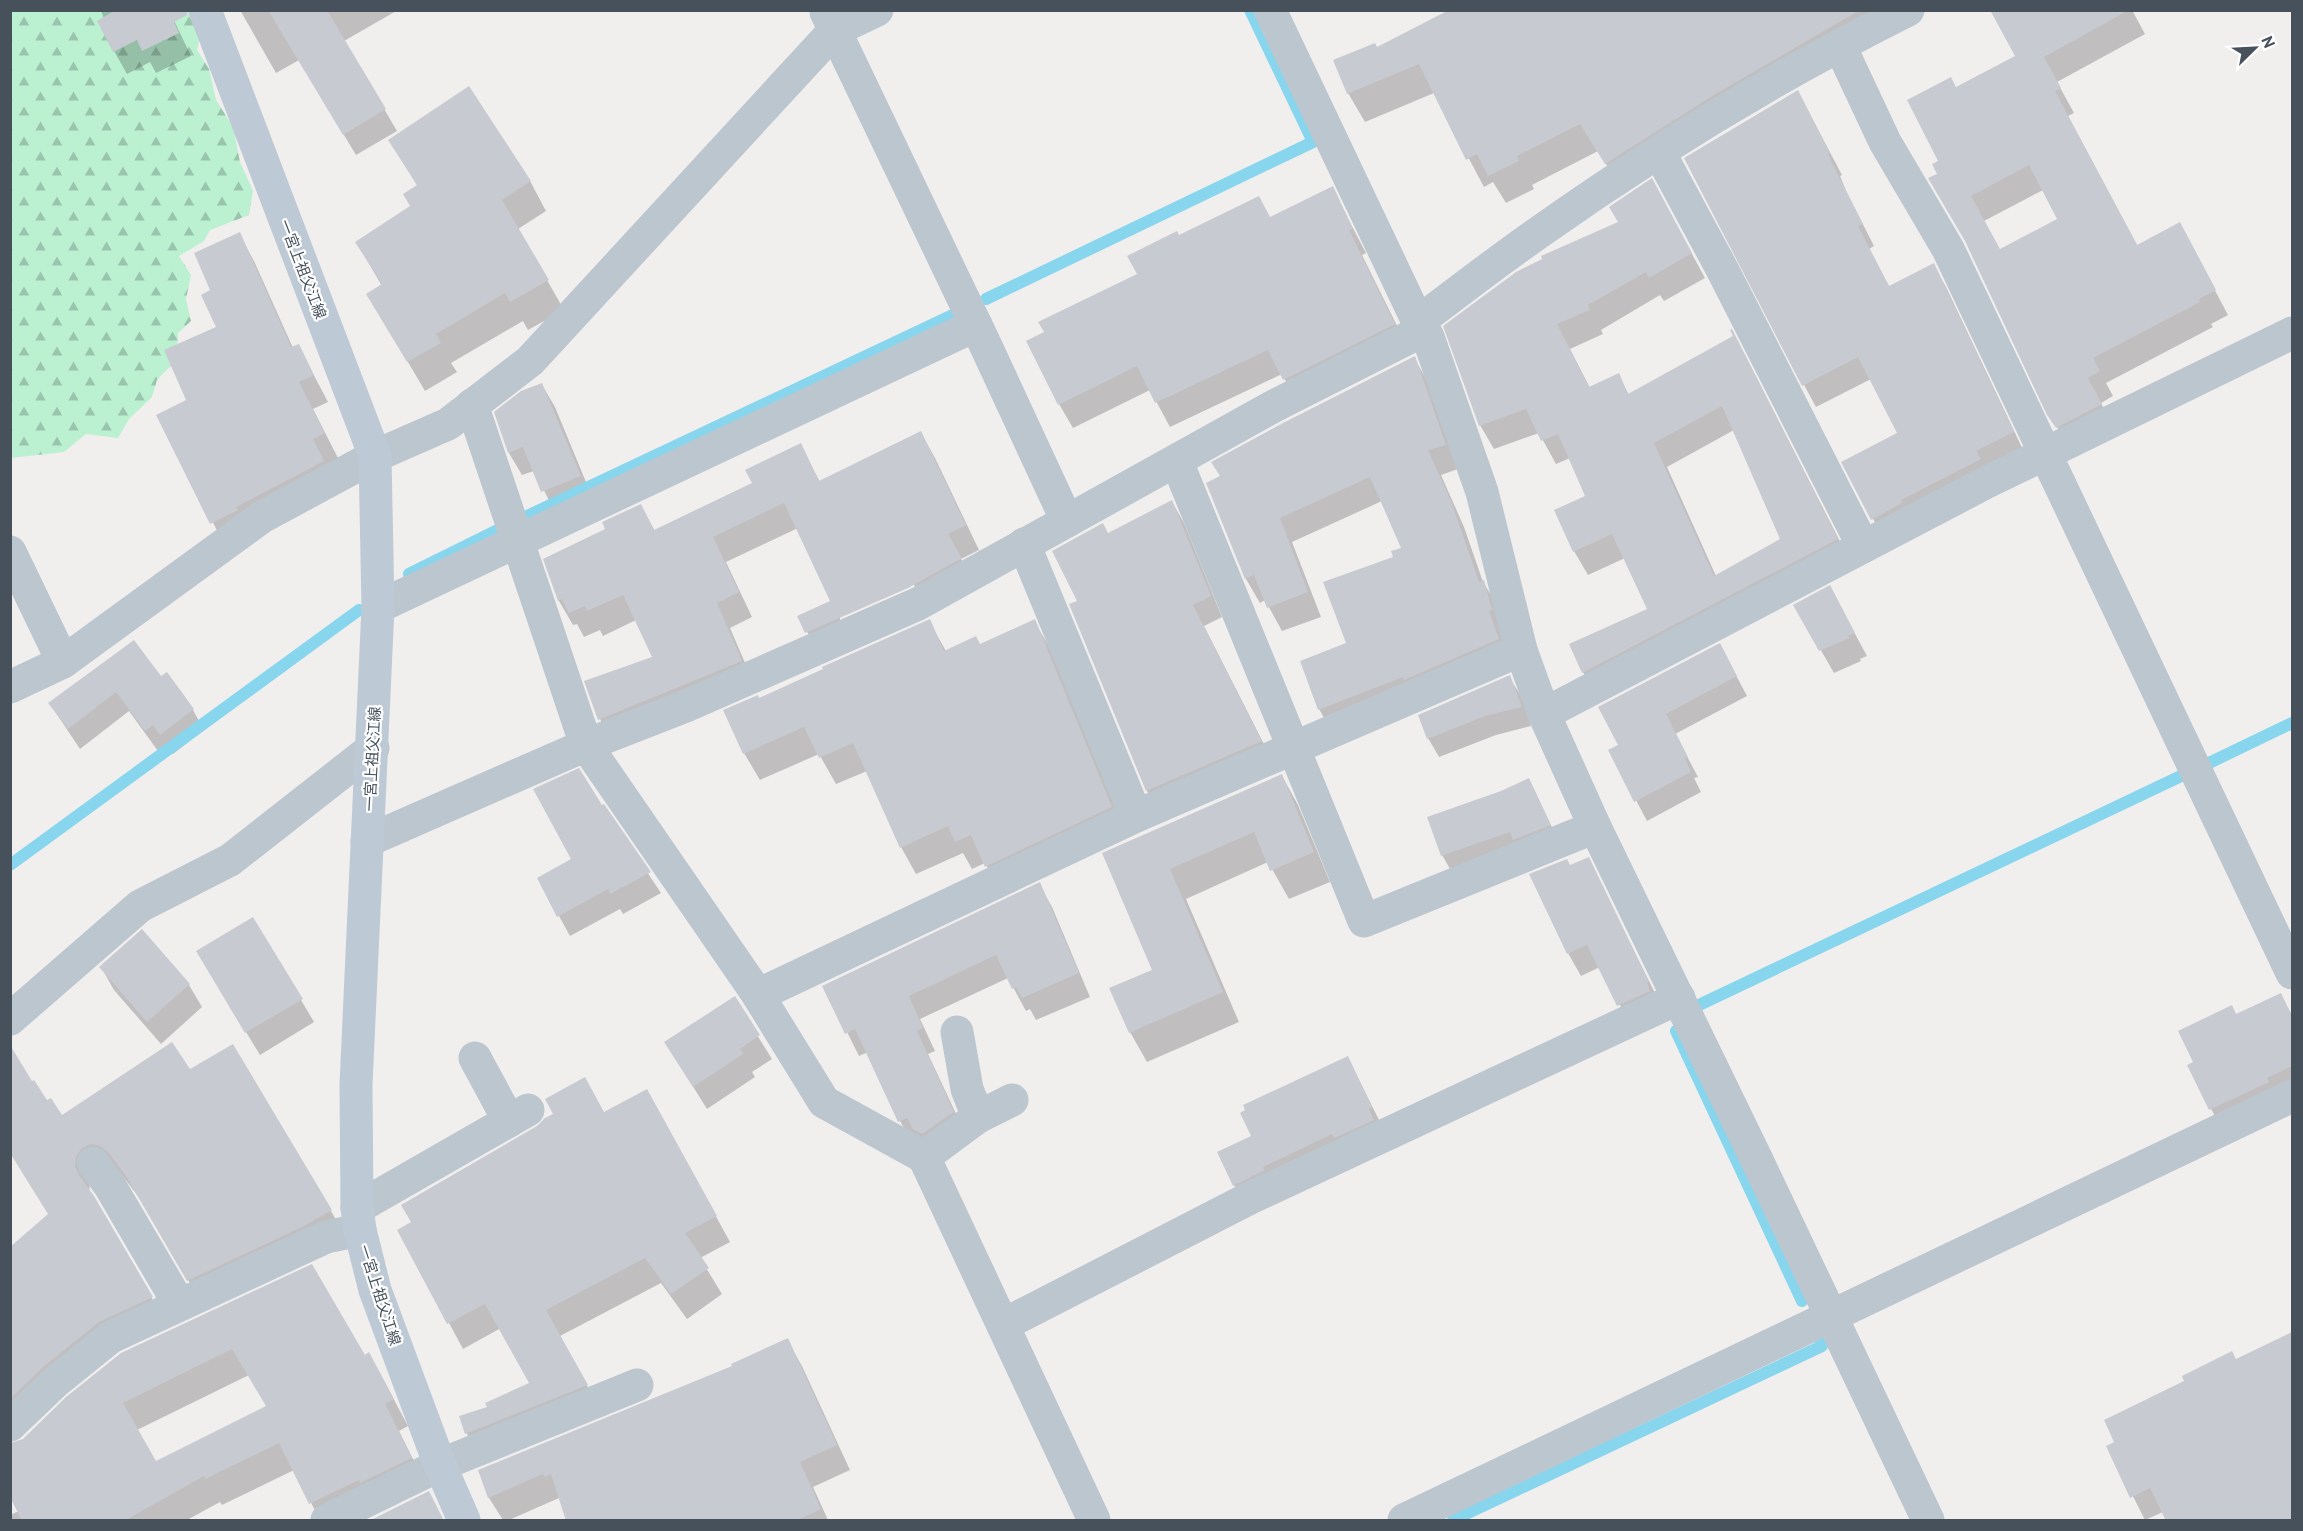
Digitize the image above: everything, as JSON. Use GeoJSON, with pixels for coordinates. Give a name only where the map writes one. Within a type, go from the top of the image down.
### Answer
{"type":"FeatureCollection","features":[{"type":"Feature","properties":{"kind":"main road","name":"一宮上祖父江線"},"geometry":{"type":"LineString","coordinates":[[204,10],[375,456],[378,606],[356,1085],[358,1219],[375,1290],[440,1465],[464,1521]]}},
{"type":"Feature","properties":{"kind":"street"},"geometry":{"type":"LineString","coordinates":[[10,687],[63,662],[262,517],[375,456],[448,424],[530,361],[830,20],[877,10]]}},
{"type":"Feature","properties":{"kind":"street"},"geometry":{"type":"LineString","coordinates":[[1270,10],[1418,322],[1428,337],[1482,492],[1521,650],[1544,714],[1595,827],[1832,1316],[1928,1521]]}},
{"type":"Feature","properties":{"kind":"street"},"geometry":{"type":"LineString","coordinates":[[367,840],[586,745],[686,706],[916,605],[1177,462],[1274,406],[1414,335],[1418,322],[1539,232],[1659,152],[1897,13]]}},
{"type":"Feature","properties":{"kind":"street"},"geometry":{"type":"LineString","coordinates":[[830,20],[1067,521]]}},
{"type":"Feature","properties":{"kind":"street"},"geometry":{"type":"LineString","coordinates":[[1840,46],[1885,142],[1948,249],[2292,973]]}},
{"type":"Feature","properties":{"kind":"street"},"geometry":{"type":"LineString","coordinates":[[1659,152],[1722,269],[1863,546]]}},
{"type":"Feature","properties":{"kind":"street"},"geometry":{"type":"LineString","coordinates":[[378,606],[976,325]]}},
{"type":"Feature","properties":{"kind":"street"},"geometry":{"type":"LineString","coordinates":[[1544,714],[1863,546],[2046,453],[2292,333]]}},
{"type":"Feature","properties":{"kind":"street"},"geometry":{"type":"LineString","coordinates":[[472,405],[586,745],[759,995],[824,1102],[924,1157],[1094,1521]]}},
{"type":"Feature","properties":{"kind":"street"},"geometry":{"type":"LineString","coordinates":[[1177,462],[1364,921],[1595,827]]}},
{"type":"Feature","properties":{"kind":"street"},"geometry":{"type":"LineString","coordinates":[[1024,544],[1136,816]]}},
{"type":"Feature","properties":{"kind":"street"},"geometry":{"type":"LineString","coordinates":[[10,552],[63,662]]}},
{"type":"Feature","properties":{"kind":"street"},"geometry":{"type":"LineString","coordinates":[[759,995],[1136,816],[1521,650]]}},
{"type":"Feature","properties":{"kind":"street"},"geometry":{"type":"LineString","coordinates":[[10,1018],[140,906],[230,860],[373,748]]}},
{"type":"Feature","properties":{"kind":"street"},"geometry":{"type":"LineString","coordinates":[[1003,1325],[1250,1198],[1679,999]]}},
{"type":"Feature","properties":{"kind":"street"},"geometry":{"type":"LineString","coordinates":[[957,1032],[967,1089],[978,1117]]}},
{"type":"Feature","properties":{"kind":"street"},"geometry":{"type":"LineString","coordinates":[[10,1425],[54,1383],[111,1336],[327,1237],[519,1116],[475,1059]]}},
{"type":"Feature","properties":{"kind":"street"},"geometry":{"type":"LineString","coordinates":[[1404,1521],[2292,1096]]}},
{"type":"Feature","properties":{"kind":"street"},"geometry":{"type":"LineString","coordinates":[[924,1157],[978,1117],[1012,1100]]}},
{"type":"Feature","properties":{"kind":"street"},"geometry":{"type":"LineString","coordinates":[[93,1163],[110,1186],[179,1304]]}},
{"type":"Feature","properties":{"kind":"street"},"geometry":{"type":"LineString","coordinates":[[327,1521],[440,1465],[637,1385]]}},
{"type":"Feature","properties":{"kind":"green space"},"geometry":{"type":"Polygon","coordinates":[[[10,11],[190,11],[200,37],[197,50],[209,69],[216,100],[233,127],[240,162],[253,191],[249,215],[210,230],[204,241],[179,256],[191,275],[186,299],[191,321],[178,333],[177,359],[157,380],[152,397],[129,419],[118,438],[86,434],[64,452],[11,458],[10,11]]]}},
{"type":"Feature","properties":{"kind":"building"},"geometry":{"type":"Polygon","coordinates":[[[116,10],[187,10],[187,15],[174,22],[179,33],[142,51],[137,40],[113,52],[97,21],[116,10]]]}},
{"type":"Feature","properties":{"kind":"building"},"geometry":{"type":"Polygon","coordinates":[[[268,10],[327,10],[386,109],[343,135],[268,10]]]}},
{"type":"Feature","properties":{"kind":"building"},"geometry":{"type":"Polygon","coordinates":[[[1449,10],[1860,10],[1709,98],[1605,164],[1580,124],[1517,156],[1519,161],[1488,176],[1477,154],[1466,160],[1419,64],[1347,94],[1333,60],[1375,43],[1377,47],[1449,10]]]}},
{"type":"Feature","properties":{"kind":"building"},"geometry":{"type":"Polygon","coordinates":[[[1990,10],[2129,10],[2044,57],[2061,88],[2055,91],[2137,245],[2180,222],[2216,290],[2199,299],[2200,302],[2093,358],[2100,371],[2088,378],[2102,404],[2056,428],[2047,415],[1965,241],[1928,178],[1937,174],[1932,164],[1938,161],[1907,100],[1951,77],[1956,87],[2015,56],[1990,10]],[[2029,165],[1971,196],[2000,249],[2057,219],[2029,165]]]}},
{"type":"Feature","properties":{"kind":"building"},"geometry":{"type":"Polygon","coordinates":[[[469,86],[531,181],[502,200],[549,280],[510,302],[505,293],[436,334],[441,343],[407,362],[366,294],[382,284],[355,242],[410,206],[403,194],[417,185],[388,140],[469,86]]]}},
{"type":"Feature","properties":{"kind":"building"},"geometry":{"type":"Polygon","coordinates":[[[1798,90],[1863,224],[1858,226],[1889,286],[1934,263],[2014,432],[1976,451],[1981,459],[1901,500],[1902,503],[1871,520],[1841,462],[1897,433],[1858,357],[1802,386],[1684,158],[1798,90]]]}},
{"type":"Feature","properties":{"kind":"building"},"geometry":{"type":"Polygon","coordinates":[[[1652,178],[1692,253],[1649,278],[1646,272],[1588,305],[1590,310],[1557,324],[1589,387],[1619,373],[1628,394],[1733,336],[1730,330],[1732,329],[1838,539],[1582,673],[1569,644],[1647,609],[1612,534],[1573,552],[1554,510],[1585,496],[1558,434],[1541,441],[1526,409],[1479,426],[1443,326],[1516,272],[1542,259],[1541,256],[1618,222],[1609,207],[1652,178]],[[1722,406],[1654,443],[1714,576],[1780,539],[1722,406]]]}},
{"type":"Feature","properties":{"kind":"building"},"geometry":{"type":"Polygon","coordinates":[[[1333,186],[1353,229],[1349,230],[1395,324],[1283,380],[1268,350],[1155,403],[1137,366],[1058,405],[1026,341],[1044,332],[1038,322],[1137,274],[1127,256],[1177,231],[1179,235],[1259,196],[1270,217],[1333,186]]]}},
{"type":"Feature","properties":{"kind":"building"},"geometry":{"type":"Polygon","coordinates":[[[240,232],[291,347],[299,344],[314,375],[299,382],[325,433],[313,439],[324,461],[236,507],[238,510],[210,524],[156,415],[186,400],[164,350],[216,327],[201,295],[210,290],[194,253],[240,232]]]}},
{"type":"Feature","properties":{"kind":"building"},"geometry":{"type":"Polygon","coordinates":[[[1415,356],[1446,445],[1428,450],[1451,501],[1479,582],[1484,580],[1492,610],[1489,611],[1499,639],[1404,680],[1403,677],[1318,710],[1300,661],[1346,643],[1323,582],[1393,557],[1391,551],[1401,548],[1370,477],[1280,518],[1308,592],[1267,608],[1254,575],[1245,579],[1206,483],[1220,476],[1211,462],[1415,356]]]}},
{"type":"Feature","properties":{"kind":"building"},"geometry":{"type":"Polygon","coordinates":[[[542,383],[581,476],[541,492],[523,447],[508,453],[494,412],[521,391],[542,383]]]}},
{"type":"Feature","properties":{"kind":"building"},"geometry":{"type":"Polygon","coordinates":[[[921,431],[966,525],[948,534],[962,558],[908,588],[805,633],[797,616],[830,601],[784,503],[713,537],[739,592],[717,603],[742,661],[598,720],[584,681],[652,657],[623,595],[587,611],[585,606],[569,613],[562,599],[558,601],[543,559],[605,529],[602,522],[641,504],[654,530],[752,483],[745,470],[801,443],[819,481],[921,431]]]}},
{"type":"Feature","properties":{"kind":"building"},"geometry":{"type":"Polygon","coordinates":[[[1172,500],[1211,596],[1193,605],[1262,741],[1146,791],[1069,604],[1077,601],[1052,551],[1103,523],[1108,533],[1172,500]]]}},
{"type":"Feature","properties":{"kind":"building"},"geometry":{"type":"Polygon","coordinates":[[[1830,585],[1855,633],[1848,636],[1850,638],[1819,651],[1793,605],[1830,585]]]}},
{"type":"Feature","properties":{"kind":"building"},"geometry":{"type":"Polygon","coordinates":[[[930,619],[944,651],[976,636],[980,644],[1035,619],[1112,807],[985,867],[971,835],[955,842],[948,826],[900,848],[853,743],[819,758],[804,727],[743,754],[723,710],[758,695],[759,698],[930,619]]]}},
{"type":"Feature","properties":{"kind":"building"},"geometry":{"type":"Polygon","coordinates":[[[134,640],[161,676],[167,672],[194,709],[160,735],[153,725],[145,731],[116,692],[68,729],[48,703],[134,640]]]}},
{"type":"Feature","properties":{"kind":"building"},"geometry":{"type":"Polygon","coordinates":[[[1720,643],[1737,676],[1666,714],[1688,757],[1685,758],[1691,772],[1634,802],[1608,750],[1618,745],[1598,707],[1720,643]]]}},
{"type":"Feature","properties":{"kind":"building"},"geometry":{"type":"Polygon","coordinates":[[[1510,675],[1522,707],[1485,716],[1427,739],[1418,715],[1510,675]]]}},
{"type":"Feature","properties":{"kind":"building"},"geometry":{"type":"Polygon","coordinates":[[[579,768],[602,805],[604,804],[651,872],[610,894],[608,889],[557,917],[537,878],[571,859],[533,789],[579,768]]]}},
{"type":"Feature","properties":{"kind":"building"},"geometry":{"type":"Polygon","coordinates":[[[1282,774],[1314,852],[1270,871],[1254,832],[1170,869],[1223,992],[1129,1033],[1109,988],[1152,970],[1102,853],[1282,774]]]}},
{"type":"Feature","properties":{"kind":"building"},"geometry":{"type":"Polygon","coordinates":[[[1529,778],[1551,825],[1513,840],[1510,832],[1441,856],[1427,817],[1501,791],[1529,778]]]}},
{"type":"Feature","properties":{"kind":"building"},"geometry":{"type":"Polygon","coordinates":[[[1589,857],[1649,982],[1647,983],[1650,991],[1617,1006],[1587,945],[1567,954],[1529,874],[1567,859],[1570,865],[1589,857]]]}},
{"type":"Feature","properties":{"kind":"building"},"geometry":{"type":"Polygon","coordinates":[[[1040,882],[1079,973],[1022,998],[1016,987],[1012,989],[996,955],[909,996],[923,1028],[917,1031],[954,1112],[922,1134],[913,1129],[907,1118],[898,1122],[855,1029],[845,1034],[822,986],[1040,882]]]}},
{"type":"Feature","properties":{"kind":"building"},"geometry":{"type":"Polygon","coordinates":[[[253,917],[303,999],[245,1033],[196,951],[253,917]]]}},
{"type":"Feature","properties":{"kind":"building"},"geometry":{"type":"Polygon","coordinates":[[[142,929],[190,984],[147,1022],[99,967],[142,929]]]}},
{"type":"Feature","properties":{"kind":"building"},"geometry":{"type":"Polygon","coordinates":[[[2281,993],[2292,1016],[2292,1066],[2267,1078],[2269,1082],[2209,1110],[2187,1065],[2193,1062],[2178,1031],[2232,1005],[2236,1014],[2281,993]]]}},
{"type":"Feature","properties":{"kind":"building"},"geometry":{"type":"Polygon","coordinates":[[[735,996],[760,1035],[740,1049],[743,1054],[693,1087],[664,1042],[735,996]]]}},
{"type":"Feature","properties":{"kind":"building"},"geometry":{"type":"Polygon","coordinates":[[[172,1042],[190,1069],[233,1044],[332,1210],[304,1226],[187,1281],[126,1176],[108,1152],[100,1146],[91,1144],[82,1148],[76,1156],[75,1166],[78,1174],[94,1196],[153,1297],[99,1322],[42,1368],[10,1399],[10,1247],[48,1214],[10,1153],[10,1045],[32,1081],[34,1080],[47,1100],[51,1098],[62,1115],[172,1042]]]}},
{"type":"Feature","properties":{"kind":"building"},"geometry":{"type":"Polygon","coordinates":[[[1348,1056],[1372,1107],[1369,1109],[1374,1120],[1334,1138],[1332,1134],[1263,1167],[1265,1170],[1233,1186],[1217,1152],[1251,1136],[1240,1113],[1245,1110],[1243,1105],[1348,1056]]]}},
{"type":"Feature","properties":{"kind":"building"},"geometry":{"type":"Polygon","coordinates":[[[585,1077],[604,1112],[647,1089],[717,1216],[685,1233],[709,1268],[671,1294],[645,1258],[546,1310],[588,1385],[465,1434],[459,1416],[487,1407],[485,1403],[529,1383],[485,1304],[447,1324],[397,1230],[411,1222],[401,1205],[537,1126],[553,1114],[545,1099],[585,1077]]]}},
{"type":"Feature","properties":{"kind":"building"},"geometry":{"type":"Polygon","coordinates":[[[312,1264],[365,1355],[369,1352],[394,1399],[385,1404],[412,1458],[309,1504],[279,1443],[205,1479],[204,1476],[124,1521],[22,1521],[10,1497],[10,1443],[23,1439],[66,1397],[121,1353],[312,1264]],[[232,1349],[123,1403],[156,1461],[266,1406],[232,1349]]]}},
{"type":"Feature","properties":{"kind":"building"},"geometry":{"type":"Polygon","coordinates":[[[2292,1332],[2292,1521],[2166,1521],[2150,1488],[2130,1498],[2106,1446],[2114,1442],[2104,1420],[2184,1381],[2182,1376],[2232,1351],[2236,1359],[2292,1332]]]}},
{"type":"Feature","properties":{"kind":"building"},"geometry":{"type":"Polygon","coordinates":[[[788,1338],[837,1445],[800,1462],[821,1509],[796,1521],[566,1521],[551,1474],[545,1477],[543,1474],[488,1498],[478,1470],[732,1366],[731,1364],[788,1338]]]}},
{"type":"Feature","properties":{"kind":"building"},"geometry":{"type":"Polygon","coordinates":[[[429,1491],[444,1521],[373,1521],[373,1519],[429,1491]]]}},
{"type":"Feature","properties":{"kind":"waterway"},"geometry":{"type":"LineString","coordinates":[[986,299],[1313,142],[1250,10]]}},
{"type":"Feature","properties":{"kind":"waterway"},"geometry":{"type":"LineString","coordinates":[[525,517],[955,314]]}},
{"type":"Feature","properties":{"kind":"waterway"},"geometry":{"type":"LineString","coordinates":[[409,574],[502,528]]}},
{"type":"Feature","properties":{"kind":"waterway"},"geometry":{"type":"LineString","coordinates":[[10,865],[359,610]]}},
{"type":"Feature","properties":{"kind":"waterway"},"geometry":{"type":"LineString","coordinates":[[2209,763],[2292,723]]}},
{"type":"Feature","properties":{"kind":"waterway"},"geometry":{"type":"LineString","coordinates":[[1699,1005],[2181,776]]}},
{"type":"Feature","properties":{"kind":"waterway"},"geometry":{"type":"LineString","coordinates":[[1676,1031],[1802,1301]]}},
{"type":"Feature","properties":{"kind":"waterway"},"geometry":{"type":"LineString","coordinates":[[1453,1520],[1822,1346],[1820,1340]]}}]}
